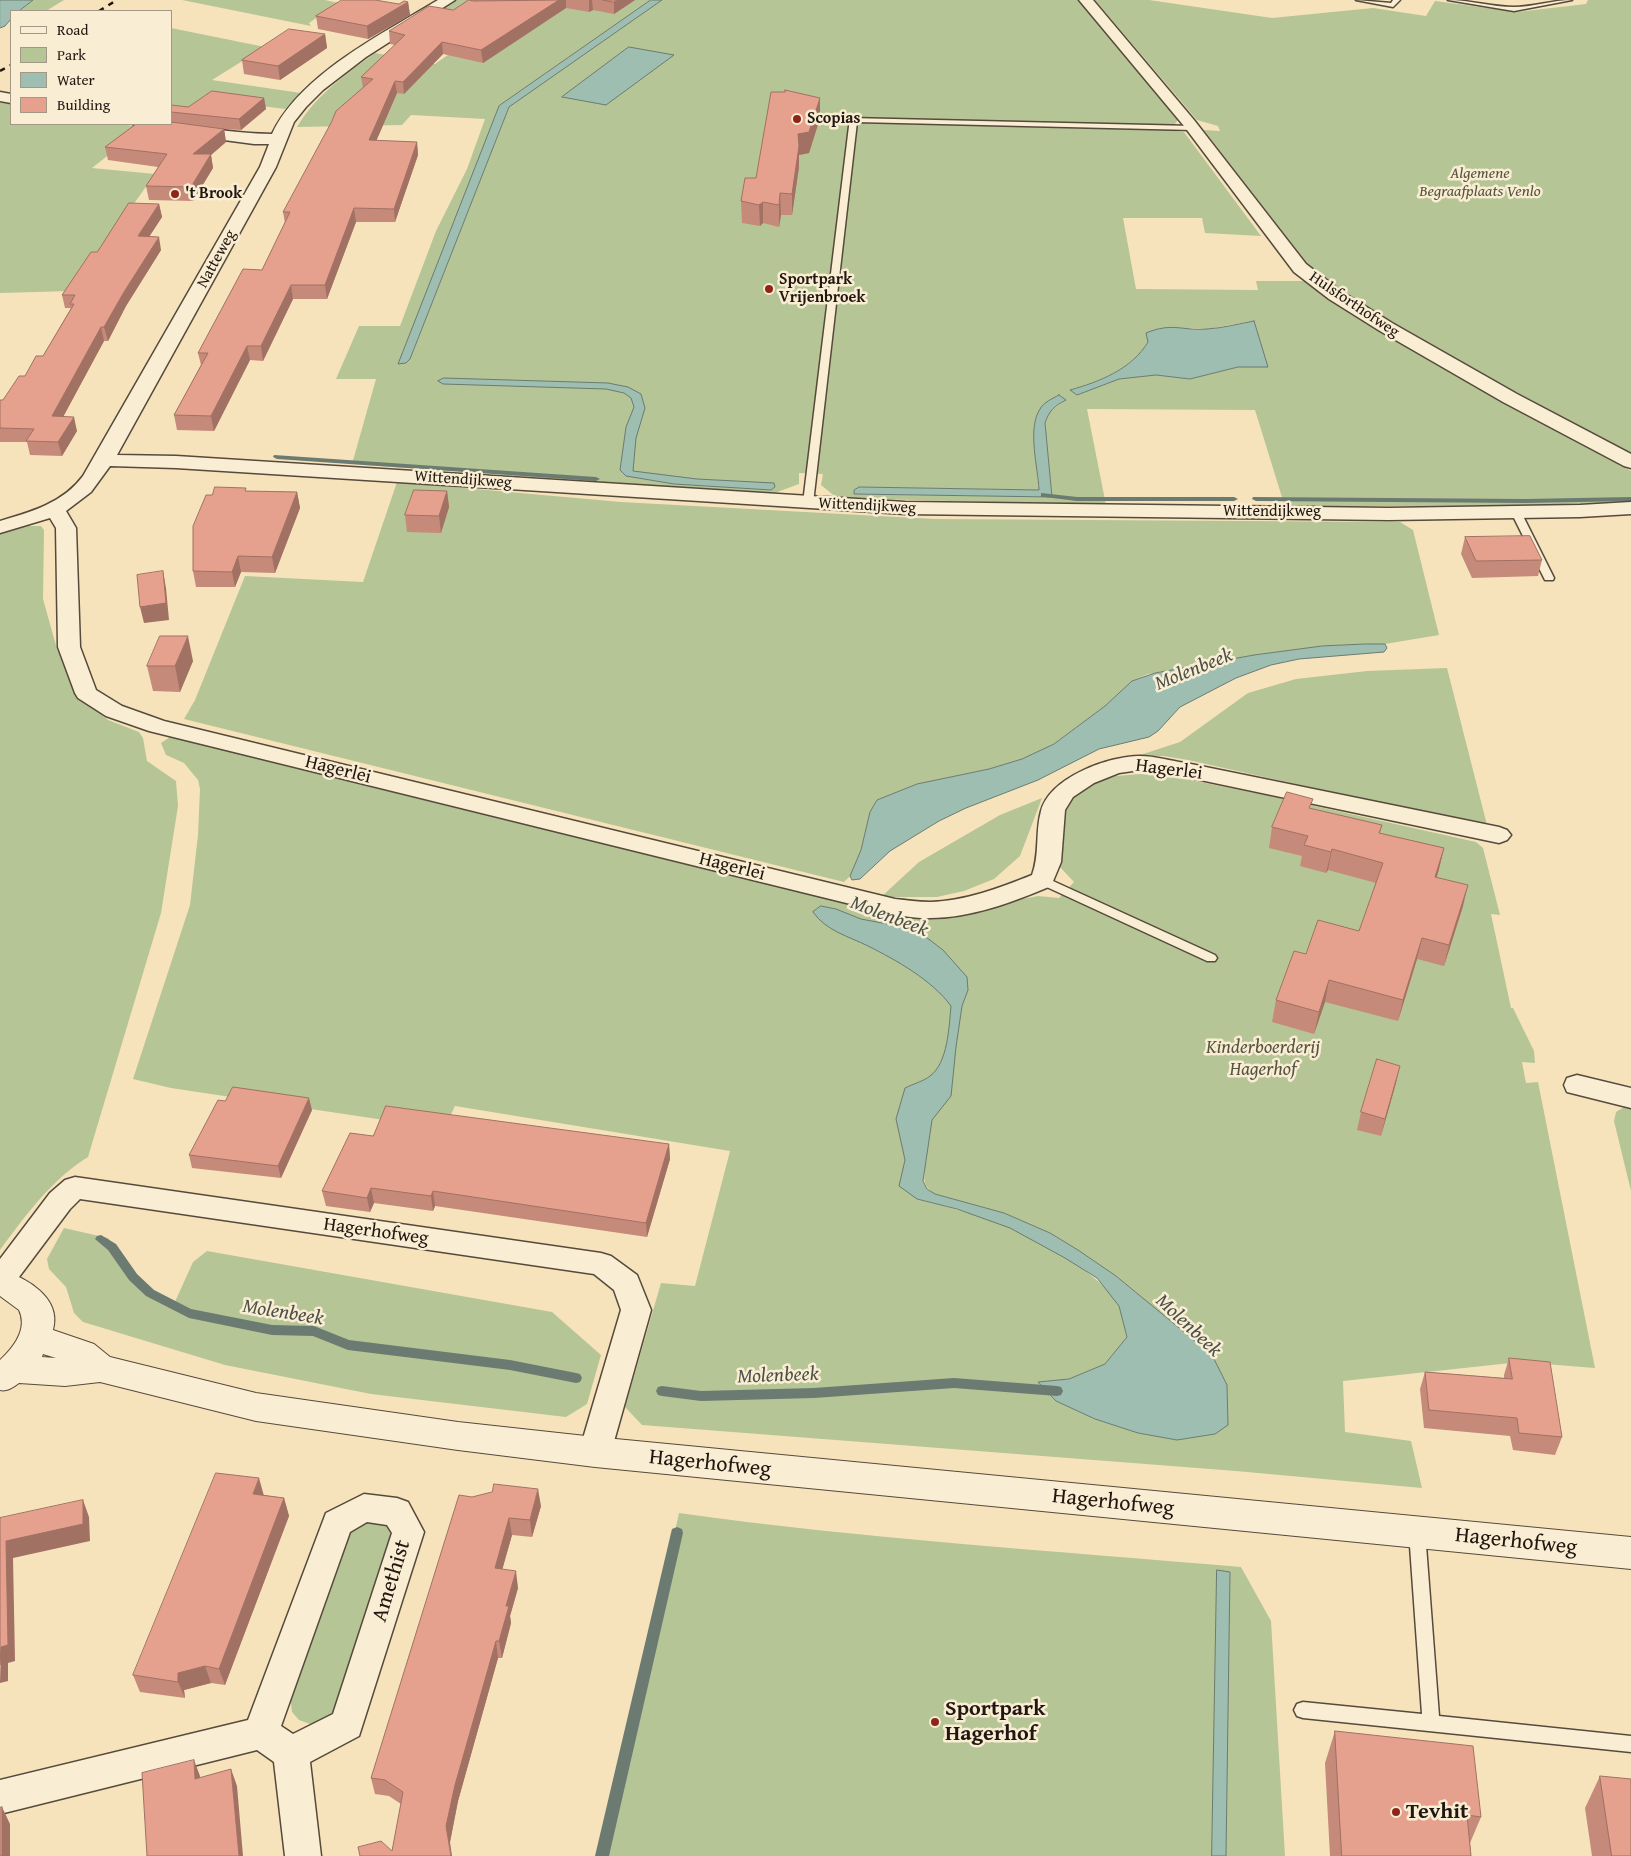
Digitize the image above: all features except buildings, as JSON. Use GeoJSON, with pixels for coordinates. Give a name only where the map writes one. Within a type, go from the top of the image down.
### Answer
{"type":"FeatureCollection","features":[{"type":"Feature","properties":{"kind":"street","name":"Natteweg"},"geometry":{"type":"LineString","coordinates":[[0,527],[54,508],[82,490],[104,460],[268,167],[286,122],[300,104],[332,75],[398,30],[448,0]]}},
{"type":"Feature","properties":{"kind":"street","name":"Hulsforthofweg"},"geometry":{"type":"LineString","coordinates":[[1086,0],[1193,128],[1300,268],[1335,295],[1386,327],[1510,398],[1631,462]]}},
{"type":"Feature","properties":{"kind":"street"},"geometry":{"type":"LineString","coordinates":[[148,125],[254,139],[279,139]]}},
{"type":"Feature","properties":{"kind":"street","name":"Wittendijkweg"},"geometry":{"type":"LineString","coordinates":[[104,460],[176,462],[905,508],[1389,514],[1631,508]]}},
{"type":"Feature","properties":{"kind":"street","name":"Hagerlei"},"geometry":{"type":"LineString","coordinates":[[54,508],[66,528],[70,647],[86,693],[114,711],[157,726],[895,907],[942,909],[1001,895],[1042,880],[1049,862],[1053,810],[1064,792],[1086,778],[1114,766],[1140,763],[1186,770],[1499,835]]}},
{"type":"Feature","properties":{"kind":"street"},"geometry":{"type":"LineString","coordinates":[[1577,1085],[1631,1098]]}},
{"type":"Feature","properties":{"kind":"street","name":"Hagerhofweg"},"geometry":{"type":"LineString","coordinates":[[6,1276],[28,1270],[47,1218],[60,1201],[75,1188],[601,1264],[627,1283],[636,1310],[596,1452]]}},
{"type":"Feature","properties":{"kind":"street"},"geometry":{"type":"LineString","coordinates":[[6,1276],[29,1298],[36,1310],[39,1324],[36,1338],[30,1350],[7,1374]]}},
{"type":"Feature","properties":{"kind":"street","name":"Hagerhofweg"},"geometry":{"type":"LineString","coordinates":[[36,1338],[82,1353],[100,1368]]}},
{"type":"Feature","properties":{"kind":"street","name":"Hagerhofweg"},"geometry":{"type":"LineString","coordinates":[[7,1374],[65,1372],[100,1368],[256,1407],[458,1436],[596,1452],[1631,1554]]}},
{"type":"Feature","properties":{"kind":"street","name":"Amethist"},"geometry":{"type":"LineString","coordinates":[[260,1733],[337,1523],[364,1508],[398,1512],[408,1532],[347,1725],[291,1753]]}},
{"type":"Feature","properties":{"kind":"street"},"geometry":{"type":"LineString","coordinates":[[0,1797],[260,1733],[291,1753],[303,1856]]}},
{"type":"Feature","properties":{"kind":"lane"},"geometry":{"type":"LineString","coordinates":[[1359,0],[1393,5],[1397,0]]}},
{"type":"Feature","properties":{"kind":"lane"},"geometry":{"type":"LineString","coordinates":[[1451,0],[1514,9],[1569,0]]}},
{"type":"Feature","properties":{"kind":"lane"},"geometry":{"type":"LineString","coordinates":[[808,503],[853,120],[1193,128]]}},
{"type":"Feature","properties":{"kind":"lane"},"geometry":{"type":"LineString","coordinates":[[1516,512],[1549,578]]}},
{"type":"Feature","properties":{"kind":"lane"},"geometry":{"type":"LineString","coordinates":[[1042,880],[1211,958]]}},
{"type":"Feature","properties":{"kind":"lane"},"geometry":{"type":"LineString","coordinates":[[1417,1532],[1432,1723]]}},
{"type":"Feature","properties":{"kind":"lane"},"geometry":{"type":"LineString","coordinates":[[1303,1710],[1631,1744]]}},
{"type":"Feature","properties":{"kind":"green space"},"geometry":{"type":"Polygon","coordinates":[[[33,0],[64,0],[48,10],[20,10],[33,0]]]}},
{"type":"Feature","properties":{"kind":"green space"},"geometry":{"type":"Polygon","coordinates":[[[182,0],[325,0],[343,4],[335,5],[309,23],[311,26],[182,0]]]}},
{"type":"Feature","properties":{"kind":"green space","name":"Sportpark Vrijenbroek"},"geometry":{"type":"Polygon","coordinates":[[[453,0],[651,0],[499,106],[410,359],[509,107],[662,0],[1079,0],[1178,120],[1174,125],[1163,125],[1167,130],[1184,132],[1261,236],[1205,233],[1202,218],[1123,218],[1136,289],[1258,290],[1256,281],[1305,281],[1380,331],[1631,471],[1631,502],[1548,505],[1285,507],[1255,410],[1087,409],[1106,505],[837,498],[821,485],[823,474],[799,473],[799,484],[772,494],[352,464],[376,379],[336,379],[359,326],[400,326],[436,231],[467,169],[485,119],[411,115],[402,125],[297,127],[322,95],[375,53],[435,64],[463,44],[423,19],[453,0]],[[1254,321],[1207,329],[1192,328],[1148,342],[1133,360],[1124,367],[1104,378],[1071,390],[1077,395],[1119,379],[1156,375],[1190,379],[1238,367],[1267,367],[1254,321]],[[1059,395],[1035,422],[1034,444],[1039,490],[859,487],[854,490],[854,494],[1052,496],[1045,423],[1049,412],[1065,400],[1059,395]]]}},
{"type":"Feature","properties":{"kind":"green space","name":"Algemene Begraafplaats Venlo"},"geometry":{"type":"Polygon","coordinates":[[[1095,0],[1149,0],[1272,18],[1373,8],[1426,16],[1435,1],[1517,12],[1586,4],[1588,0],[1631,0],[1631,454],[1523,399],[1386,319],[1308,264],[1204,130],[1220,131],[1218,126],[1197,120],[1095,0]]]}},
{"type":"Feature","properties":{"kind":"green space"},"geometry":{"type":"Polygon","coordinates":[[[172,28],[265,47],[212,80],[301,93],[285,109],[230,102],[172,124],[172,28]]]}},
{"type":"Feature","properties":{"kind":"green space"},"geometry":{"type":"Polygon","coordinates":[[[0,100],[10,103],[10,125],[127,125],[144,127],[92,168],[155,174],[72,291],[0,293],[0,100]]]}},
{"type":"Feature","properties":{"kind":"green space"},"geometry":{"type":"Polygon","coordinates":[[[397,482],[621,502],[934,519],[1400,522],[1413,530],[1439,635],[1385,644],[1322,646],[1254,655],[1148,674],[1132,681],[1105,706],[1054,744],[1022,759],[989,769],[917,784],[877,800],[870,812],[861,850],[850,876],[844,882],[184,719],[195,700],[245,576],[363,582],[397,482]]]}},
{"type":"Feature","properties":{"kind":"green space"},"geometry":{"type":"Polygon","coordinates":[[[24,526],[41,526],[44,530],[43,599],[57,649],[80,697],[108,720],[139,732],[143,738],[147,761],[176,781],[178,806],[161,913],[88,1157],[51,1187],[29,1211],[0,1250],[0,533],[24,526]]]}},
{"type":"Feature","properties":{"kind":"green space"},"geometry":{"type":"Polygon","coordinates":[[[1447,668],[1487,825],[1443,817],[1188,760],[1163,756],[1137,756],[1180,742],[1248,693],[1296,679],[1367,671],[1447,668]]]}},
{"type":"Feature","properties":{"kind":"green space","name":"Kinderboerderij Hagerhof"},"geometry":{"type":"Polygon","coordinates":[[[170,737],[525,825],[787,885],[961,911],[1038,896],[1059,898],[1074,882],[1059,866],[1059,816],[1072,797],[1091,784],[1116,776],[1165,775],[1270,796],[1476,842],[1483,848],[1500,915],[1491,914],[1511,1008],[1513,1008],[1534,1051],[1535,1063],[1522,1062],[1526,1083],[1538,1082],[1595,1368],[1520,1362],[1343,1381],[1345,1432],[1411,1441],[1422,1488],[1236,1471],[642,1425],[625,1407],[661,1283],[695,1286],[730,1151],[455,1106],[444,1129],[171,1088],[133,1079],[190,905],[198,835],[200,789],[198,780],[184,763],[166,755],[161,743],[170,737]],[[925,1170],[916,1199],[986,1219],[1037,1240],[1087,1272],[1113,1296],[1120,1307],[1127,1337],[1105,1364],[1069,1379],[1038,1382],[1056,1401],[1095,1419],[1138,1433],[1177,1440],[1215,1434],[1142,1298],[1116,1276],[1050,1233],[1004,1213],[935,1194],[926,1184],[925,1170]]]}},
{"type":"Feature","properties":{"kind":"green space"},"geometry":{"type":"Polygon","coordinates":[[[1042,798],[1020,856],[994,879],[964,891],[937,897],[881,897],[919,862],[1000,815],[1042,798]]]}},
{"type":"Feature","properties":{"kind":"green space"},"geometry":{"type":"Polygon","coordinates":[[[1624,1107],[1631,1109],[1631,1191],[1614,1121],[1616,1112],[1624,1107]]]}},
{"type":"Feature","properties":{"kind":"green space"},"geometry":{"type":"Polygon","coordinates":[[[64,1228],[108,1238],[145,1284],[174,1304],[193,1262],[207,1251],[552,1312],[601,1355],[587,1404],[566,1417],[371,1394],[225,1365],[83,1322],[74,1313],[66,1287],[49,1269],[47,1259],[64,1228]]]}},
{"type":"Feature","properties":{"kind":"green space","name":"Sportpark Hagerhof"},"geometry":{"type":"Polygon","coordinates":[[[679,1513],[889,1537],[1241,1567],[1271,1621],[1285,1856],[604,1856],[679,1513]]]}},
{"type":"Feature","properties":{"kind":"green space"},"geometry":{"type":"Polygon","coordinates":[[[368,1519],[389,1524],[395,1531],[342,1708],[322,1723],[310,1724],[299,1720],[292,1712],[290,1696],[348,1530],[368,1519]]]}},
{"type":"Feature","properties":{"kind":"water"},"geometry":{"type":"Polygon","coordinates":[[[0,0],[33,0],[20,10],[10,10],[10,20],[5,26],[0,28],[0,0]]]}},
{"type":"Feature","properties":{"kind":"water"},"geometry":{"type":"Polygon","coordinates":[[[651,0],[662,0],[509,107],[410,359],[406,363],[398,364],[499,106],[651,0]]]}},
{"type":"Feature","properties":{"kind":"water"},"geometry":{"type":"Polygon","coordinates":[[[629,47],[674,55],[606,105],[562,97],[629,47]]]}},
{"type":"Feature","properties":{"kind":"water"},"geometry":{"type":"Polygon","coordinates":[[[1254,321],[1268,367],[1238,367],[1190,379],[1156,375],[1119,379],[1077,395],[1070,390],[1092,383],[1124,367],[1133,360],[1148,342],[1146,333],[1170,327],[1207,329],[1254,321]]]}},
{"type":"Feature","properties":{"kind":"water"},"geometry":{"type":"Polygon","coordinates":[[[444,378],[608,383],[628,387],[641,394],[645,408],[636,438],[633,471],[697,479],[774,483],[775,487],[771,490],[674,484],[626,476],[620,470],[626,427],[634,407],[631,398],[624,393],[606,389],[443,384],[438,381],[444,378]]]}},
{"type":"Feature","properties":{"kind":"water"},"geometry":{"type":"Polygon","coordinates":[[[1059,395],[1066,400],[1053,409],[1045,423],[1052,497],[854,494],[854,490],[859,487],[1039,490],[1034,448],[1036,417],[1044,404],[1059,395]]]}},
{"type":"Feature","properties":{"kind":"water"},"geometry":{"type":"Polygon","coordinates":[[[1385,644],[1387,648],[1384,652],[1299,659],[1271,665],[1236,678],[1180,707],[1158,731],[1149,737],[1099,749],[1038,780],[966,808],[939,821],[890,851],[860,879],[852,880],[850,876],[861,850],[870,812],[877,800],[917,784],[989,769],[1022,759],[1054,744],[1105,706],[1132,681],[1155,673],[1254,655],[1322,646],[1385,644]]]}},
{"type":"Feature","properties":{"kind":"water"},"geometry":{"type":"Polygon","coordinates":[[[821,906],[836,909],[861,919],[898,926],[922,934],[943,950],[967,977],[968,990],[962,1006],[951,1096],[932,1120],[923,1181],[927,1189],[935,1194],[1004,1213],[1050,1233],[1116,1276],[1212,1355],[1227,1385],[1228,1425],[1215,1434],[1177,1440],[1138,1433],[1095,1419],[1056,1401],[1038,1382],[1069,1379],[1105,1364],[1127,1337],[1119,1306],[1097,1278],[1010,1228],[957,1209],[917,1199],[899,1186],[905,1160],[896,1119],[905,1088],[928,1078],[941,1062],[948,1034],[951,1006],[924,979],[902,964],[824,924],[813,912],[821,906]]]}},
{"type":"Feature","properties":{"kind":"water"},"geometry":{"type":"Polygon","coordinates":[[[1217,1570],[1230,1572],[1226,1856],[1212,1856],[1217,1570]]]}},
{"type":"Feature","properties":{"kind":"waterway"},"geometry":{"type":"LineString","coordinates":[[277,457],[596,479]]}},
{"type":"Feature","properties":{"kind":"waterway"},"geometry":{"type":"LineString","coordinates":[[1044,495],[1077,499],[1234,499]]}},
{"type":"Feature","properties":{"kind":"waterway"},"geometry":{"type":"LineString","coordinates":[[1256,499],[1526,501],[1631,499]]}},
{"type":"Feature","properties":{"kind":"waterway","name":"Molenbeek"},"geometry":{"type":"LineString","coordinates":[[101,1239],[112,1247],[133,1277],[150,1293],[189,1313],[272,1330],[314,1331],[348,1345],[510,1365],[576,1378]]}},
{"type":"Feature","properties":{"kind":"waterway","name":"Molenbeek"},"geometry":{"type":"LineString","coordinates":[[662,1391],[701,1396],[814,1393],[954,1383],[1057,1391]]}},
{"type":"Feature","properties":{"kind":"waterway"},"geometry":{"type":"LineString","coordinates":[[602,1856],[677,1533]]}},
{"type":"Feature","properties":{"kind":"railway"},"geometry":{"type":"LineString","coordinates":[[101,10],[117,0]]}},
{"type":"Feature","properties":{"kind":"railway"},"geometry":{"type":"LineString","coordinates":[[0,71],[10,66]]}},
{"type":"Feature","properties":{"kind":"place","name":"Scopias"},"geometry":{"type":"Point","coordinates":[797,119]}},
{"type":"Feature","properties":{"kind":"place","name":"'t Brook"},"geometry":{"type":"Point","coordinates":[175,194]}},
{"type":"Feature","properties":{"kind":"place","name":"Sportpark Vrijenbroek"},"geometry":{"type":"Point","coordinates":[769,289]}},
{"type":"Feature","properties":{"kind":"place","name":"Sportpark Hagerhof"},"geometry":{"type":"Point","coordinates":[935,1722]}},
{"type":"Feature","properties":{"kind":"place","name":"Tevhit"},"geometry":{"type":"Point","coordinates":[1396,1812]}}]}
